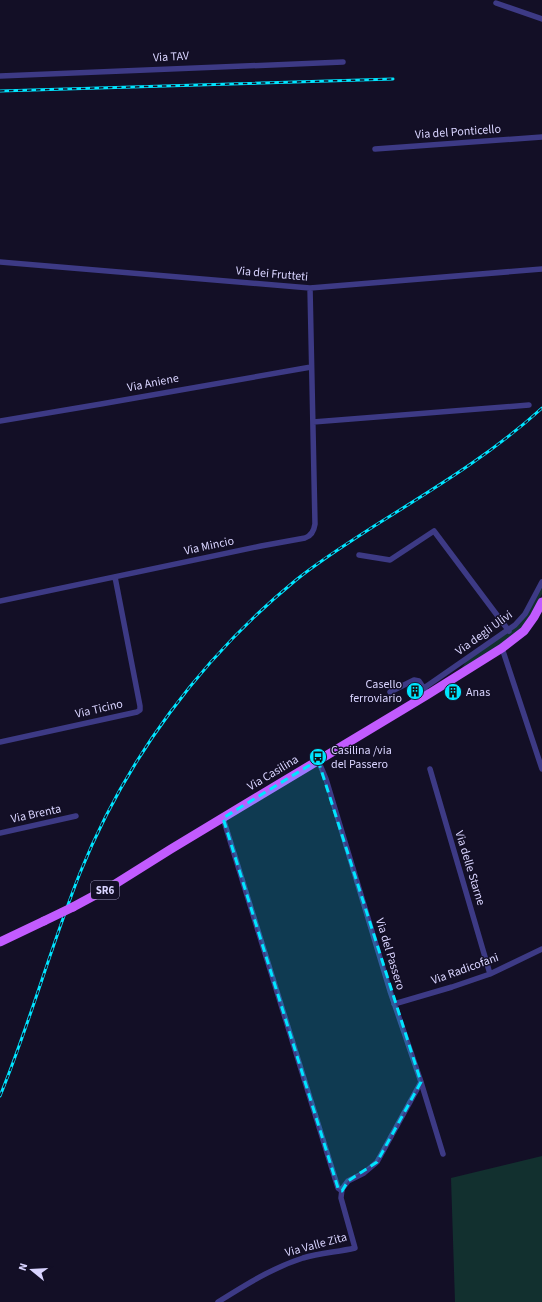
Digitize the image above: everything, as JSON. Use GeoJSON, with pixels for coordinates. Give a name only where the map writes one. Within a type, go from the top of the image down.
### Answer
{"type":"FeatureCollection","features":[{"type":"Feature","properties":{"kind":"main road","name":"Via Casilina"},"geometry":{"type":"LineString","coordinates":[[0,942],[73,907],[112,886],[318,760],[425,692],[502,648],[524,631],[542,602]]}},
{"type":"Feature","properties":{"kind":"street"},"geometry":{"type":"LineString","coordinates":[[496,3],[542,19]]}},
{"type":"Feature","properties":{"kind":"street","name":"Via TAV"},"geometry":{"type":"LineString","coordinates":[[0,76],[343,62]]}},
{"type":"Feature","properties":{"kind":"street","name":"Via del Ponticello"},"geometry":{"type":"LineString","coordinates":[[375,149],[542,137]]}},
{"type":"Feature","properties":{"kind":"street","name":"Via dei Frutteti"},"geometry":{"type":"LineString","coordinates":[[0,262],[310,288],[542,269]]}},
{"type":"Feature","properties":{"kind":"street","name":"Via Mincio"},"geometry":{"type":"LineString","coordinates":[[0,601],[309,536],[314,530],[315,524],[310,288]]}},
{"type":"Feature","properties":{"kind":"street","name":"Via Aniene"},"geometry":{"type":"LineString","coordinates":[[0,421],[311,367]]}},
{"type":"Feature","properties":{"kind":"street"},"geometry":{"type":"LineString","coordinates":[[313,422],[529,405]]}},
{"type":"Feature","properties":{"kind":"street"},"geometry":{"type":"LineString","coordinates":[[359,555],[390,560],[434,531],[508,631]]}},
{"type":"Feature","properties":{"kind":"street","name":"Via Ticino"},"geometry":{"type":"LineString","coordinates":[[0,742],[140,710],[115,577]]}},
{"type":"Feature","properties":{"kind":"street","name":"Via degli Ulivi"},"geometry":{"type":"LineString","coordinates":[[425,692],[508,631],[523,617],[542,582]]}},
{"type":"Feature","properties":{"kind":"street"},"geometry":{"type":"LineString","coordinates":[[502,648],[542,769]]}},
{"type":"Feature","properties":{"kind":"street"},"geometry":{"type":"LineString","coordinates":[[390,692],[414,680],[419,681],[425,692]]}},
{"type":"Feature","properties":{"kind":"street","name":"Via del Passero"},"geometry":{"type":"LineString","coordinates":[[318,760],[326,778],[394,1004],[421,1082],[443,1154]]}},
{"type":"Feature","properties":{"kind":"street","name":"Via delle Starne"},"geometry":{"type":"LineString","coordinates":[[430,769],[490,974]]}},
{"type":"Feature","properties":{"kind":"street","name":"Via Brenta"},"geometry":{"type":"LineString","coordinates":[[0,833],[76,816]]}},
{"type":"Feature","properties":{"kind":"street"},"geometry":{"type":"LineString","coordinates":[[223,818],[338,1188],[342,1191],[344,1185],[348,1181],[364,1173],[377,1162],[421,1082]]}},
{"type":"Feature","properties":{"kind":"street","name":"Via Radicofani"},"geometry":{"type":"LineString","coordinates":[[394,1004],[490,974],[542,949]]}},
{"type":"Feature","properties":{"kind":"street","name":"Via Valle Zita"},"geometry":{"type":"LineString","coordinates":[[218,1302],[272,1270],[294,1261],[355,1248],[341,1198],[342,1191]]}},
{"type":"Feature","properties":{"kind":"highlighted area"},"geometry":{"type":"Polygon","coordinates":[[[318,760],[421,1082],[377,1162],[348,1181],[342,1191],[338,1188],[223,818],[318,760]]]}},
{"type":"Feature","properties":{"kind":"green space"},"geometry":{"type":"Polygon","coordinates":[[[542,585],[542,594],[528,620],[516,634],[460,671],[466,661],[509,632],[542,585]]]}},
{"type":"Feature","properties":{"kind":"green space"},"geometry":{"type":"Polygon","coordinates":[[[542,1156],[542,1302],[455,1302],[451,1178],[542,1156]]]}},
{"type":"Feature","properties":{"kind":"railway"},"geometry":{"type":"LineString","coordinates":[[0,91],[393,79]]}},
{"type":"Feature","properties":{"kind":"railway"},"geometry":{"type":"LineString","coordinates":[[0,1096],[21,1041],[69,901],[99,831],[120,790],[144,751],[170,713],[198,677],[261,610],[306,572],[347,543],[421,497],[484,455],[542,408]]}},
{"type":"Feature","properties":{"kind":"place","name":"Casello ferroviario"},"geometry":{"type":"Point","coordinates":[415,691]}},
{"type":"Feature","properties":{"kind":"place","name":"Anas"},"geometry":{"type":"Point","coordinates":[453,692]}},
{"type":"Feature","properties":{"kind":"place","name":"Casilina /via del Passero"},"geometry":{"type":"Point","coordinates":[318,757]}}]}
